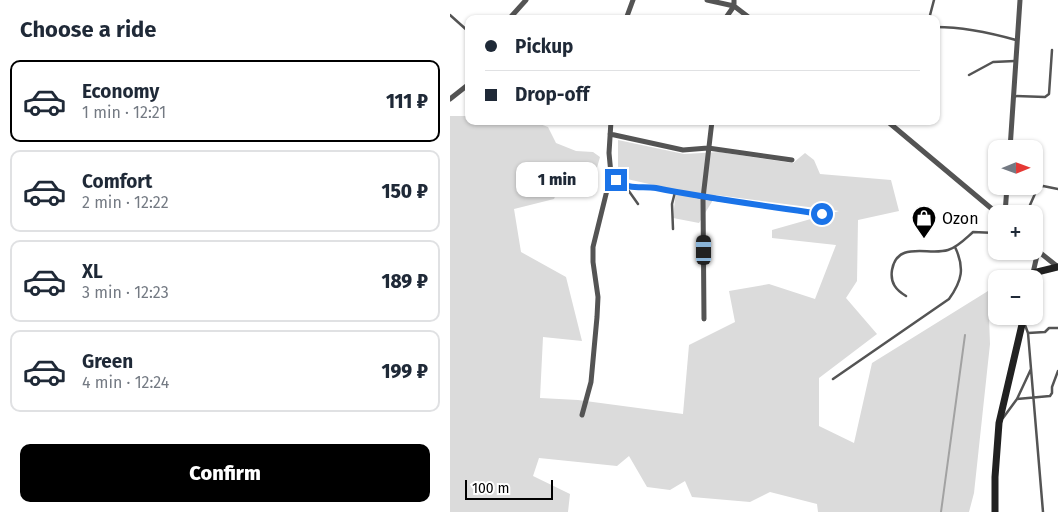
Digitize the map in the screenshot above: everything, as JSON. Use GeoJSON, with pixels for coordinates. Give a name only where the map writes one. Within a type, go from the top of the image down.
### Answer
{"type":"FeatureCollection","features":[{"type":"Feature","properties":{"kind":"street"},"geometry":{"type":"LineString","coordinates":[[513,15],[526,0]]}},
{"type":"Feature","properties":{"kind":"street"},"geometry":{"type":"LineString","coordinates":[[627,15],[633,0]]}},
{"type":"Feature","properties":{"kind":"street"},"geometry":{"type":"LineString","coordinates":[[707,0],[734,3],[747,15]]}},
{"type":"Feature","properties":{"kind":"street"},"geometry":{"type":"LineString","coordinates":[[1011,140],[1020,0]]}},
{"type":"Feature","properties":{"kind":"street"},"geometry":{"type":"LineString","coordinates":[[727,15],[734,3]]}},
{"type":"Feature","properties":{"kind":"street"},"geometry":{"type":"LineString","coordinates":[[450,99],[465,87]]}},
{"type":"Feature","properties":{"kind":"street"},"geometry":{"type":"LineString","coordinates":[[582,415],[591,382],[598,317],[593,247],[611,174],[609,153],[611,125]]}},
{"type":"Feature","properties":{"kind":"street"},"geometry":{"type":"LineString","coordinates":[[704,319],[704,198],[711,125]]}},
{"type":"Feature","properties":{"kind":"street"},"geometry":{"type":"LineString","coordinates":[[892,125],[988,206]]}},
{"type":"Feature","properties":{"kind":"street"},"geometry":{"type":"LineString","coordinates":[[610,134],[683,150],[708,148],[792,160]]}},
{"type":"Feature","properties":{"kind":"street"},"geometry":{"type":"LineString","coordinates":[[1043,255],[1058,266]]}},
{"type":"Feature","properties":{"kind":"street"},"geometry":{"type":"LineString","coordinates":[[1043,272],[1058,266]]}},
{"type":"Feature","properties":{"kind":"street"},"geometry":{"type":"LineString","coordinates":[[995,512],[995,477],[999,423],[1022,325]]}},
{"type":"Feature","properties":{"kind":"lane"},"geometry":{"type":"LineString","coordinates":[[930,15],[934,0]]}},
{"type":"Feature","properties":{"kind":"lane"},"geometry":{"type":"LineString","coordinates":[[450,15],[465,28]]}},
{"type":"Feature","properties":{"kind":"lane"},"geometry":{"type":"LineString","coordinates":[[940,27],[974,31],[1018,40]]}},
{"type":"Feature","properties":{"kind":"lane"},"geometry":{"type":"LineString","coordinates":[[1014,96],[1045,97],[1050,94],[1052,50]]}},
{"type":"Feature","properties":{"kind":"lane"},"geometry":{"type":"LineString","coordinates":[[969,75],[993,62],[1016,60]]}},
{"type":"Feature","properties":{"kind":"lane"},"geometry":{"type":"LineString","coordinates":[[611,174],[616,180],[626,186],[638,204]]}},
{"type":"Feature","properties":{"kind":"lane"},"geometry":{"type":"LineString","coordinates":[[626,186],[649,187],[704,198],[822,214]]}},
{"type":"Feature","properties":{"kind":"lane"},"geometry":{"type":"LineString","coordinates":[[1030,205],[1038,187],[1058,189]]}},
{"type":"Feature","properties":{"kind":"lane"},"geometry":{"type":"LineString","coordinates":[[673,228],[672,204],[675,192]]}},
{"type":"Feature","properties":{"kind":"lane"},"geometry":{"type":"LineString","coordinates":[[906,296],[898,291],[892,281],[892,268],[900,256],[914,251],[941,252],[955,247],[973,232],[988,233]]}},
{"type":"Feature","properties":{"kind":"lane"},"geometry":{"type":"LineString","coordinates":[[833,379],[948,299],[955,291],[961,277],[959,255],[955,247]]}},
{"type":"Feature","properties":{"kind":"lane"},"geometry":{"type":"LineString","coordinates":[[1025,325],[1028,333],[1032,367],[1043,512]]}},
{"type":"Feature","properties":{"kind":"lane"},"geometry":{"type":"LineString","coordinates":[[1028,333],[1045,332],[1050,328],[1058,328]]}},
{"type":"Feature","properties":{"kind":"lane"},"geometry":{"type":"LineString","coordinates":[[999,423],[1017,399],[1032,367]]}},
{"type":"Feature","properties":{"kind":"lane"},"geometry":{"type":"LineString","coordinates":[[1017,399],[1050,396],[1058,370]]}},
{"type":"Feature","properties":{"kind":"shaded area"},"geometry":{"type":"Polygon","coordinates":[[[450,116],[465,116],[465,125],[543,125],[548,127],[556,143],[576,151],[593,152],[600,157],[593,182],[558,189],[554,199],[514,209],[521,252],[566,277],[582,341],[543,337],[540,398],[578,400],[683,414],[689,345],[735,322],[729,291],[769,284],[815,299],[836,245],[772,238],[772,230],[839,211],[716,195],[699,223],[673,218],[676,190],[618,177],[618,140],[684,154],[719,152],[793,163],[805,153],[814,160],[820,174],[891,180],[899,211],[858,220],[857,281],[846,298],[877,334],[819,378],[819,426],[854,443],[872,363],[988,291],[990,344],[974,493],[969,512],[818,512],[817,504],[770,492],[750,502],[692,497],[685,481],[670,490],[647,487],[629,456],[617,466],[539,458],[533,476],[570,494],[568,512],[450,512],[450,116]]]}},
{"type":"Feature","properties":{"kind":"waterway"},"geometry":{"type":"LineString","coordinates":[[941,512],[965,335]]}},
{"type":"Feature","properties":{"kind":"place","name":"Ozon"},"geometry":{"type":"Point","coordinates":[924,239]}},
{"type":"Feature","properties":{"kind":"route"},"geometry":{"type":"LineString","coordinates":[[616,180],[621,185],[631,187],[649,187],[704,198],[822,214]]}}]}
